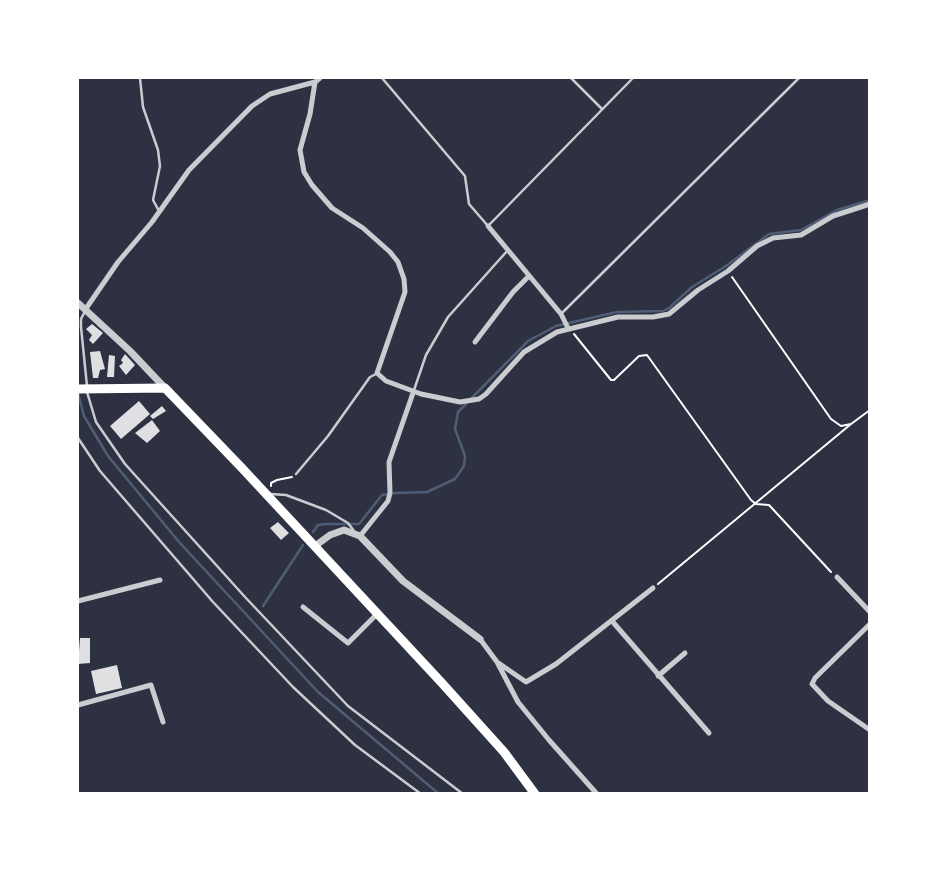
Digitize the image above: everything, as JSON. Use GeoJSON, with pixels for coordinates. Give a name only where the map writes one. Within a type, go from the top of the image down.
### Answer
{"type":"FeatureCollection","features":[{"type":"Feature","properties":{"kind":"main road"},"geometry":{"type":"LineString","coordinates":[[83,389],[165,388],[269,492],[315,546],[504,752],[535,794]]}},
{"type":"Feature","properties":{"kind":"street"},"geometry":{"type":"LineString","coordinates":[[85,310],[118,262],[190,170],[252,106],[270,94],[314,82],[320,78]]}},
{"type":"Feature","properties":{"kind":"street"},"geometry":{"type":"LineString","coordinates":[[314,82],[310,114],[300,150],[304,172],[312,185],[332,208],[363,228],[390,252],[398,262],[404,279],[402,304],[378,373],[386,381],[413,393],[460,402],[479,399],[532,346],[568,328],[590,325],[618,317],[653,317],[668,314],[698,290],[728,271],[757,246],[773,238],[801,235],[833,216],[870,204]]}},
{"type":"Feature","properties":{"kind":"street"},"geometry":{"type":"LineString","coordinates":[[488,226],[561,314],[568,328]]}},
{"type":"Feature","properties":{"kind":"street"},"geometry":{"type":"LineString","coordinates":[[475,342],[513,292],[529,276]]}},
{"type":"Feature","properties":{"kind":"street"},"geometry":{"type":"LineString","coordinates":[[78,303],[130,351],[165,388]]}},
{"type":"Feature","properties":{"kind":"street"},"geometry":{"type":"LineString","coordinates":[[358,534],[388,501],[390,493],[389,462],[413,393]]}},
{"type":"Feature","properties":{"kind":"street"},"geometry":{"type":"LineString","coordinates":[[315,546],[337,532],[344,530],[358,534],[403,581],[480,640],[496,662],[518,702],[597,794]]}},
{"type":"Feature","properties":{"kind":"street"},"geometry":{"type":"LineString","coordinates":[[836,578],[870,612]]}},
{"type":"Feature","properties":{"kind":"street"},"geometry":{"type":"LineString","coordinates":[[78,601],[160,580]]}},
{"type":"Feature","properties":{"kind":"street"},"geometry":{"type":"LineString","coordinates":[[496,662],[526,682],[556,664],[653,588]]}},
{"type":"Feature","properties":{"kind":"street"},"geometry":{"type":"LineString","coordinates":[[303,607],[348,643],[378,614]]}},
{"type":"Feature","properties":{"kind":"street"},"geometry":{"type":"LineString","coordinates":[[612,621],[709,733]]}},
{"type":"Feature","properties":{"kind":"street"},"geometry":{"type":"LineString","coordinates":[[870,624],[815,678],[812,684],[828,701],[870,730]]}},
{"type":"Feature","properties":{"kind":"street"},"geometry":{"type":"LineString","coordinates":[[658,676],[685,653]]}},
{"type":"Feature","properties":{"kind":"street"},"geometry":{"type":"LineString","coordinates":[[78,705],[151,685],[163,722]]}},
{"type":"Feature","properties":{"kind":"lane"},"geometry":{"type":"LineString","coordinates":[[140,78],[143,107],[158,150],[160,166],[153,200],[159,212]]}},
{"type":"Feature","properties":{"kind":"lane"},"geometry":{"type":"LineString","coordinates":[[382,78],[465,176],[472,210],[488,226],[633,78]]}},
{"type":"Feature","properties":{"kind":"lane"},"geometry":{"type":"LineString","coordinates":[[571,78],[602,109]]}},
{"type":"Feature","properties":{"kind":"lane"},"geometry":{"type":"LineString","coordinates":[[561,314],[799,78]]}},
{"type":"Feature","properties":{"kind":"lane"},"geometry":{"type":"LineString","coordinates":[[413,393],[426,355],[448,317],[508,250]]}},
{"type":"Feature","properties":{"kind":"lane"},"geometry":{"type":"LineString","coordinates":[[85,310],[81,319],[83,389],[96,422],[125,464],[258,611],[354,711],[462,794]]}},
{"type":"Feature","properties":{"kind":"lane"},"geometry":{"type":"LineString","coordinates":[[296,474],[328,436],[370,377],[378,373]]}},
{"type":"Feature","properties":{"kind":"lane"},"geometry":{"type":"LineString","coordinates":[[78,438],[100,471],[213,602],[293,687],[355,745],[421,794]]}},
{"type":"Feature","properties":{"kind":"lane"},"geometry":{"type":"LineString","coordinates":[[269,492],[286,495],[326,510],[348,523],[358,534]]}},
{"type":"Feature","properties":{"kind":"path"},"geometry":{"type":"LineString","coordinates":[[728,271],[831,420],[841,426],[851,424]]}},
{"type":"Feature","properties":{"kind":"path"},"geometry":{"type":"LineString","coordinates":[[568,328],[611,380],[614,380],[639,356],[644,353],[647,355],[754,503],[768,505],[836,578]]}},
{"type":"Feature","properties":{"kind":"path"},"geometry":{"type":"LineString","coordinates":[[653,588],[754,503],[870,410]]}},
{"type":"Feature","properties":{"kind":"path"},"geometry":{"type":"LineString","coordinates":[[269,492],[271,484],[277,480],[296,474]]}},
{"type":"Feature","properties":{"kind":"building"},"geometry":{"type":"Polygon","coordinates":[[[92,324],[103,333],[93,344],[89,340],[92,335],[86,329],[92,324]]]}},
{"type":"Feature","properties":{"kind":"building"},"geometry":{"type":"Polygon","coordinates":[[[100,351],[105,369],[100,370],[98,378],[93,378],[90,352],[100,351]]]}},
{"type":"Feature","properties":{"kind":"building"},"geometry":{"type":"Polygon","coordinates":[[[125,354],[135,365],[126,375],[119,366],[123,363],[121,360],[125,354]]]}},
{"type":"Feature","properties":{"kind":"building"},"geometry":{"type":"Polygon","coordinates":[[[109,355],[115,356],[114,377],[107,377],[109,355]]]}},
{"type":"Feature","properties":{"kind":"building"},"geometry":{"type":"Polygon","coordinates":[[[139,401],[150,414],[121,439],[110,426],[139,401]]]}},
{"type":"Feature","properties":{"kind":"building"},"geometry":{"type":"Polygon","coordinates":[[[162,406],[166,411],[153,419],[150,416],[162,406]]]}},
{"type":"Feature","properties":{"kind":"building"},"geometry":{"type":"Polygon","coordinates":[[[152,420],[160,431],[147,443],[135,433],[152,420]]]}},
{"type":"Feature","properties":{"kind":"building"},"geometry":{"type":"Polygon","coordinates":[[[278,522],[289,533],[281,540],[270,528],[278,522]]]}},
{"type":"Feature","properties":{"kind":"building"},"geometry":{"type":"Polygon","coordinates":[[[80,638],[90,638],[90,663],[78,664],[80,638]]]}},
{"type":"Feature","properties":{"kind":"building"},"geometry":{"type":"Polygon","coordinates":[[[117,665],[122,688],[96,694],[91,671],[117,665]]]}},
{"type":"Feature","properties":{"kind":"waterway"},"geometry":{"type":"LineString","coordinates":[[313,532],[318,525],[359,524],[382,495],[427,492],[455,479],[464,466],[465,456],[455,429],[458,412],[528,341],[556,326],[617,312],[663,311],[669,308],[692,287],[726,266],[769,234],[801,230],[837,210],[870,200]]}},
{"type":"Feature","properties":{"kind":"waterway"},"geometry":{"type":"LineString","coordinates":[[78,393],[84,416],[108,456],[179,542],[318,692],[439,794]]}},
{"type":"Feature","properties":{"kind":"waterway"},"geometry":{"type":"LineString","coordinates":[[263,606],[303,545]]}}]}
